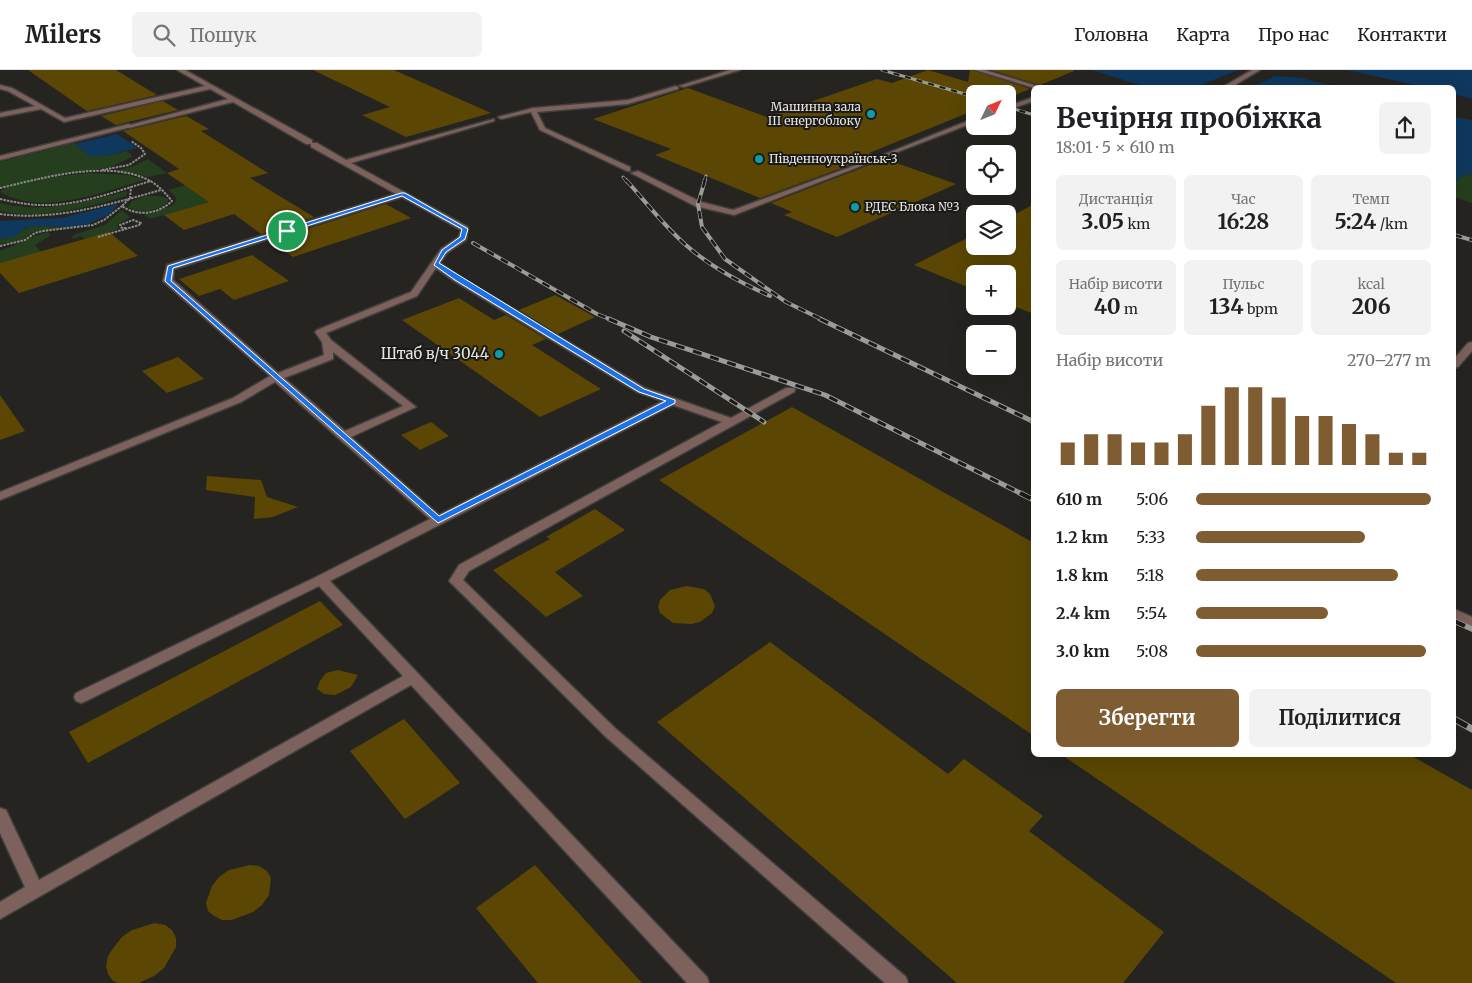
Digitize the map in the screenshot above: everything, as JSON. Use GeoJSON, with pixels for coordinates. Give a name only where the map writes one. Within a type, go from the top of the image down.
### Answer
{"type":"FeatureCollection","features":[{"type":"Feature","properties":{"kind":"street"},"geometry":{"type":"LineString","coordinates":[[180,70],[465,229],[463,238],[444,251],[414,294],[320,332],[327,342],[411,407],[343,436]]}},
{"type":"Feature","properties":{"kind":"street"},"geometry":{"type":"LineString","coordinates":[[501,117],[533,110],[628,102],[737,70]]}},
{"type":"Feature","properties":{"kind":"street"},"geometry":{"type":"LineString","coordinates":[[978,70],[1031,85]]}},
{"type":"Feature","properties":{"kind":"street"},"geometry":{"type":"LineString","coordinates":[[1230,85],[1257,70]]}},
{"type":"Feature","properties":{"kind":"street"},"geometry":{"type":"LineString","coordinates":[[0,87],[10,89],[64,120],[211,88]]}},
{"type":"Feature","properties":{"kind":"street"},"geometry":{"type":"LineString","coordinates":[[0,158],[234,100]]}},
{"type":"Feature","properties":{"kind":"street"},"geometry":{"type":"LineString","coordinates":[[1016,105],[1031,100]]}},
{"type":"Feature","properties":{"kind":"street"},"geometry":{"type":"LineString","coordinates":[[0,115],[42,107]]}},
{"type":"Feature","properties":{"kind":"street"},"geometry":{"type":"LineString","coordinates":[[533,110],[542,128],[698,204],[734,213],[966,124]]}},
{"type":"Feature","properties":{"kind":"street"},"geometry":{"type":"LineString","coordinates":[[345,162],[492,120]]}},
{"type":"Feature","properties":{"kind":"street"},"geometry":{"type":"LineString","coordinates":[[403,194],[170,267],[168,281],[438,520]]}},
{"type":"Feature","properties":{"kind":"street"},"geometry":{"type":"LineString","coordinates":[[436,264],[457,279],[641,390],[732,422]]}},
{"type":"Feature","properties":{"kind":"street"},"geometry":{"type":"LineString","coordinates":[[0,496],[237,400],[276,377],[329,357],[327,342]]}},
{"type":"Feature","properties":{"kind":"street"},"geometry":{"type":"LineString","coordinates":[[1456,363],[1472,346]]}},
{"type":"Feature","properties":{"kind":"street"},"geometry":{"type":"LineString","coordinates":[[790,390],[464,568],[456,581],[611,733],[899,983]]}},
{"type":"Feature","properties":{"kind":"street"},"geometry":{"type":"LineString","coordinates":[[81,697],[321,580],[672,401]]}},
{"type":"Feature","properties":{"kind":"street"},"geometry":{"type":"LineString","coordinates":[[321,580],[700,983]]}},
{"type":"Feature","properties":{"kind":"street"},"geometry":{"type":"LineString","coordinates":[[1456,615],[1472,623]]}},
{"type":"Feature","properties":{"kind":"street"},"geometry":{"type":"LineString","coordinates":[[0,911],[412,677]]}},
{"type":"Feature","properties":{"kind":"street"},"geometry":{"type":"LineString","coordinates":[[0,816],[36,891]]}},
{"type":"Feature","properties":{"kind":"path"},"geometry":{"type":"LineString","coordinates":[[0,188],[43,178],[94,172],[129,165],[145,154],[141,148],[114,130]]}},
{"type":"Feature","properties":{"kind":"path"},"geometry":{"type":"LineString","coordinates":[[94,172],[130,174],[152,181],[172,200],[168,206],[140,212],[134,212],[122,206]]}},
{"type":"Feature","properties":{"kind":"path"},"geometry":{"type":"LineString","coordinates":[[0,199],[20,204],[50,205],[78,201],[152,181]]}},
{"type":"Feature","properties":{"kind":"path"},"geometry":{"type":"LineString","coordinates":[[0,246],[25,240],[35,233],[43,231],[93,225],[104,220],[130,198],[131,187]]}},
{"type":"Feature","properties":{"kind":"path"},"geometry":{"type":"LineString","coordinates":[[1,215],[49,217],[82,211],[162,189]]}},
{"type":"Feature","properties":{"kind":"path"},"geometry":{"type":"LineString","coordinates":[[127,228],[122,228],[120,225],[133,220],[140,212]]}},
{"type":"Feature","properties":{"kind":"path"},"geometry":{"type":"LineString","coordinates":[[98,237],[141,223],[133,220]]}},
{"type":"Feature","properties":{"kind":"green space"},"geometry":{"type":"Polygon","coordinates":[[[74,143],[90,156],[105,156],[127,151],[132,157],[111,167],[45,177],[0,187],[0,162],[74,143]]]}},
{"type":"Feature","properties":{"kind":"green space"},"geometry":{"type":"Polygon","coordinates":[[[148,159],[167,173],[148,177],[115,171],[134,166],[148,159]]]}},
{"type":"Feature","properties":{"kind":"green space"},"geometry":{"type":"Polygon","coordinates":[[[89,173],[128,175],[145,180],[91,196],[53,202],[17,199],[0,192],[16,184],[29,181],[89,173]]]}},
{"type":"Feature","properties":{"kind":"green space"},"geometry":{"type":"Polygon","coordinates":[[[1472,174],[1472,203],[1456,198],[1456,181],[1465,175],[1472,174]]]}},
{"type":"Feature","properties":{"kind":"green space"},"geometry":{"type":"Polygon","coordinates":[[[212,178],[236,194],[150,219],[144,215],[172,206],[177,200],[168,190],[212,178]]]}},
{"type":"Feature","properties":{"kind":"green space"},"geometry":{"type":"Polygon","coordinates":[[[127,191],[126,196],[95,205],[63,211],[32,214],[0,211],[0,203],[16,206],[48,207],[80,203],[127,191]]]}},
{"type":"Feature","properties":{"kind":"green space"},"geometry":{"type":"Polygon","coordinates":[[[145,196],[160,196],[168,199],[168,202],[160,208],[149,211],[138,211],[128,207],[132,201],[145,196]]]}},
{"type":"Feature","properties":{"kind":"green space"},"geometry":{"type":"Polygon","coordinates":[[[122,210],[130,217],[117,225],[119,229],[85,239],[81,236],[72,239],[73,235],[105,225],[122,210]]]}},
{"type":"Feature","properties":{"kind":"green space"},"geometry":{"type":"Polygon","coordinates":[[[34,226],[71,227],[33,232],[20,241],[0,244],[0,239],[34,226]]]}},
{"type":"Feature","properties":{"kind":"green space"},"geometry":{"type":"Polygon","coordinates":[[[48,232],[51,235],[35,245],[41,252],[0,263],[0,251],[48,232]]]}},
{"type":"Feature","properties":{"kind":"water"},"geometry":{"type":"Polygon","coordinates":[[[1092,70],[1238,70],[1201,85],[1140,85],[1092,70]]]}},
{"type":"Feature","properties":{"kind":"water"},"geometry":{"type":"Polygon","coordinates":[[[1347,70],[1472,70],[1472,99],[1456,95],[1456,85],[1415,85],[1347,70]]]}},
{"type":"Feature","properties":{"kind":"water"},"geometry":{"type":"Polygon","coordinates":[[[1275,76],[1301,78],[1328,85],[1256,85],[1275,76]]]}},
{"type":"Feature","properties":{"kind":"water"},"geometry":{"type":"Polygon","coordinates":[[[1456,117],[1472,120],[1472,174],[1465,175],[1456,181],[1456,117]]]}},
{"type":"Feature","properties":{"kind":"water"},"geometry":{"type":"Polygon","coordinates":[[[117,134],[137,148],[105,156],[90,156],[75,144],[117,134]]]}},
{"type":"Feature","properties":{"kind":"water"},"geometry":{"type":"Polygon","coordinates":[[[118,204],[110,214],[88,224],[71,227],[34,226],[25,228],[16,236],[0,239],[0,221],[61,218],[118,204]]]}},
{"type":"Feature","properties":{"kind":"building"},"geometry":{"type":"Polygon","coordinates":[[[28,70],[116,70],[157,95],[87,111],[28,70]]]}},
{"type":"Feature","properties":{"kind":"building"},"geometry":{"type":"Polygon","coordinates":[[[313,70],[394,70],[491,113],[406,137],[362,115],[390,107],[313,70]]]}},
{"type":"Feature","properties":{"kind":"building"},"geometry":{"type":"Polygon","coordinates":[[[928,70],[968,82],[970,70],[973,70],[1030,89],[1016,95],[1016,85],[966,85],[966,114],[869,153],[877,155],[760,198],[655,155],[671,149],[593,119],[688,88],[767,117],[877,79],[892,83],[928,70]]]}},
{"type":"Feature","properties":{"kind":"building"},"geometry":{"type":"Polygon","coordinates":[[[991,70],[1074,70],[1074,71],[1040,85],[991,70]]]}},
{"type":"Feature","properties":{"kind":"building"},"geometry":{"type":"Polygon","coordinates":[[[163,101],[178,110],[116,125],[101,116],[163,101]]]}},
{"type":"Feature","properties":{"kind":"building"},"geometry":{"type":"Polygon","coordinates":[[[186,116],[209,129],[201,131],[268,173],[250,178],[314,217],[261,234],[234,214],[184,230],[164,215],[209,202],[167,173],[179,169],[123,131],[186,116]]]}},
{"type":"Feature","properties":{"kind":"building"},"geometry":{"type":"Polygon","coordinates":[[[885,159],[956,184],[837,237],[784,215],[792,212],[771,203],[885,159]]]}},
{"type":"Feature","properties":{"kind":"building"},"geometry":{"type":"Polygon","coordinates":[[[386,204],[411,218],[293,257],[270,241],[386,204]]]}},
{"type":"Feature","properties":{"kind":"building"},"geometry":{"type":"Polygon","coordinates":[[[1031,206],[1031,313],[1016,307],[1016,265],[966,265],[966,286],[914,265],[966,239],[966,255],[1016,255],[1016,214],[1031,206]]]}},
{"type":"Feature","properties":{"kind":"building"},"geometry":{"type":"Polygon","coordinates":[[[109,232],[138,256],[19,293],[0,273],[0,263],[109,232]]]}},
{"type":"Feature","properties":{"kind":"building"},"geometry":{"type":"Polygon","coordinates":[[[252,255],[289,281],[234,300],[220,289],[199,296],[179,279],[252,255]]]}},
{"type":"Feature","properties":{"kind":"building"},"geometry":{"type":"Polygon","coordinates":[[[555,295],[595,317],[558,334],[519,310],[555,295]]]}},
{"type":"Feature","properties":{"kind":"building","name":"Штаб в/ч 3044"},"geometry":{"type":"Polygon","coordinates":[[[459,298],[494,320],[506,315],[546,339],[532,345],[601,389],[540,417],[402,320],[459,298]]]}},
{"type":"Feature","properties":{"kind":"building"},"geometry":{"type":"Polygon","coordinates":[[[178,357],[204,379],[167,393],[142,371],[178,357]]]}},
{"type":"Feature","properties":{"kind":"building"},"geometry":{"type":"Polygon","coordinates":[[[0,395],[25,431],[0,440],[0,395]]]}},
{"type":"Feature","properties":{"kind":"building"},"geometry":{"type":"Polygon","coordinates":[[[792,407],[1031,541],[1031,734],[659,480],[792,407]]]}},
{"type":"Feature","properties":{"kind":"building"},"geometry":{"type":"Polygon","coordinates":[[[431,422],[449,436],[420,450],[401,435],[431,422]]]}},
{"type":"Feature","properties":{"kind":"building"},"geometry":{"type":"Polygon","coordinates":[[[207,476],[261,480],[267,497],[298,507],[273,517],[254,519],[255,497],[206,490],[207,476]]]}},
{"type":"Feature","properties":{"kind":"building"},"geometry":{"type":"Polygon","coordinates":[[[595,509],[625,530],[555,572],[583,596],[546,617],[493,570],[550,539],[546,537],[595,509]]]}},
{"type":"Feature","properties":{"kind":"building"},"geometry":{"type":"Polygon","coordinates":[[[687,586],[704,589],[710,594],[715,606],[712,613],[700,622],[691,624],[673,623],[660,613],[658,607],[660,600],[670,590],[687,586]]]}},
{"type":"Feature","properties":{"kind":"building"},"geometry":{"type":"Polygon","coordinates":[[[320,601],[343,625],[88,763],[69,732],[320,601]]]}},
{"type":"Feature","properties":{"kind":"building"},"geometry":{"type":"Polygon","coordinates":[[[770,642],[948,774],[964,759],[1043,816],[1029,831],[1164,932],[1123,983],[957,983],[657,722],[770,642]]]}},
{"type":"Feature","properties":{"kind":"building"},"geometry":{"type":"Polygon","coordinates":[[[338,670],[358,675],[351,687],[335,695],[324,694],[317,689],[326,673],[338,670]]]}},
{"type":"Feature","properties":{"kind":"building"},"geometry":{"type":"Polygon","coordinates":[[[404,719],[460,783],[405,819],[350,751],[404,719]]]}},
{"type":"Feature","properties":{"kind":"building"},"geometry":{"type":"Polygon","coordinates":[[[1065,757],[1414,757],[1472,790],[1472,983],[1396,983],[1065,757]]]}},
{"type":"Feature","properties":{"kind":"building"},"geometry":{"type":"Polygon","coordinates":[[[250,865],[259,866],[267,871],[271,878],[269,895],[262,905],[253,912],[232,920],[222,920],[214,916],[208,911],[206,903],[212,886],[219,877],[229,870],[250,865]]]}},
{"type":"Feature","properties":{"kind":"building"},"geometry":{"type":"Polygon","coordinates":[[[535,865],[642,983],[538,983],[476,908],[535,865]]]}},
{"type":"Feature","properties":{"kind":"building"},"geometry":{"type":"Polygon","coordinates":[[[155,923],[165,925],[172,930],[176,938],[176,947],[164,968],[154,976],[139,983],[118,983],[113,981],[108,974],[106,966],[108,956],[114,947],[122,937],[132,930],[155,923]]]}},
{"type":"Feature","properties":{"kind":"railway"},"geometry":{"type":"LineString","coordinates":[[882,70],[966,94]]}},
{"type":"Feature","properties":{"kind":"railway"},"geometry":{"type":"LineString","coordinates":[[1016,109],[1031,114]]}},
{"type":"Feature","properties":{"kind":"railway"},"geometry":{"type":"LineString","coordinates":[[704,182],[706,176]]}},
{"type":"Feature","properties":{"kind":"railway"},"geometry":{"type":"LineString","coordinates":[[623,177],[627,182]]}},
{"type":"Feature","properties":{"kind":"railway"},"geometry":{"type":"LineString","coordinates":[[626,180],[655,214],[696,254],[748,286],[770,296]]}},
{"type":"Feature","properties":{"kind":"railway"},"geometry":{"type":"LineString","coordinates":[[705,180],[698,204],[702,227],[725,259],[786,302],[823,320]]}},
{"type":"Feature","properties":{"kind":"railway"},"geometry":{"type":"LineString","coordinates":[[1456,236],[1472,240]]}},
{"type":"Feature","properties":{"kind":"railway"},"geometry":{"type":"LineString","coordinates":[[473,243],[597,314],[612,320]]}},
{"type":"Feature","properties":{"kind":"railway"},"geometry":{"type":"LineString","coordinates":[[609,319],[651,337],[825,395],[1022,494]]}},
{"type":"Feature","properties":{"kind":"railway"},"geometry":{"type":"LineString","coordinates":[[820,319],[1031,421]]}},
{"type":"Feature","properties":{"kind":"railway"},"geometry":{"type":"LineString","coordinates":[[624,331],[764,422]]}},
{"type":"Feature","properties":{"kind":"railway"},"geometry":{"type":"LineString","coordinates":[[1022,494],[1031,498]]}},
{"type":"Feature","properties":{"kind":"railway"},"geometry":{"type":"LineString","coordinates":[[1456,622],[1472,629]]}},
{"type":"Feature","properties":{"kind":"railway"},"geometry":{"type":"LineString","coordinates":[[1456,720],[1472,729]]}},
{"type":"Feature","properties":{"kind":"place","name":"Машинна зала III енергоблоку"},"geometry":{"type":"Point","coordinates":[871,114]}},
{"type":"Feature","properties":{"kind":"place","name":"Південноукраїнськ-3"},"geometry":{"type":"Point","coordinates":[759,159]}},
{"type":"Feature","properties":{"kind":"place","name":"РДЕС Блока №3"},"geometry":{"type":"Point","coordinates":[855,207]}},
{"type":"Feature","properties":{"kind":"place","name":"Штаб в/ч 3044"},"geometry":{"type":"Point","coordinates":[499,354]}},
{"type":"Feature","properties":{"kind":"route"},"geometry":{"type":"LineString","coordinates":[[403,194],[465,229],[463,238],[444,251],[436,264],[457,279],[641,390],[672,401],[438,520],[168,281],[170,267],[287,231],[403,194]]}}]}
